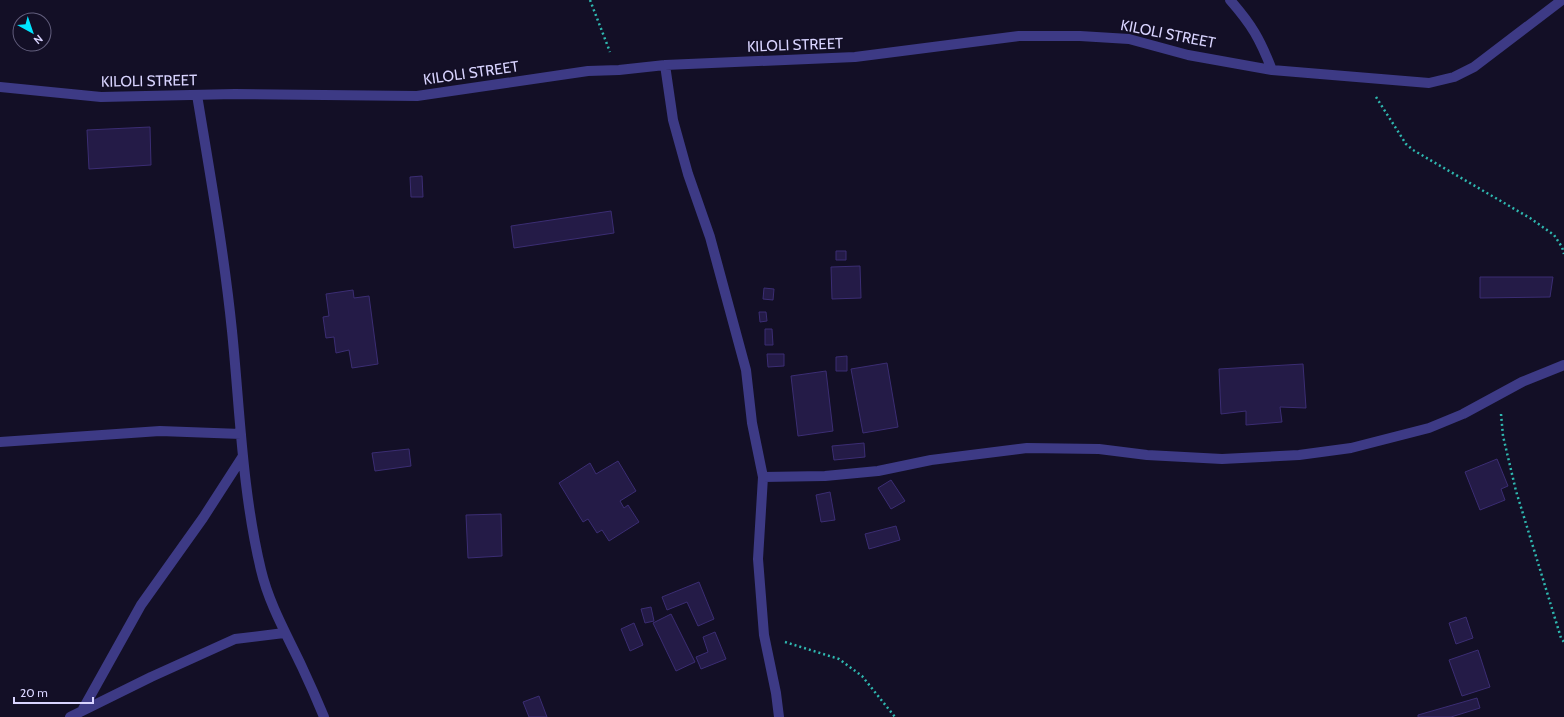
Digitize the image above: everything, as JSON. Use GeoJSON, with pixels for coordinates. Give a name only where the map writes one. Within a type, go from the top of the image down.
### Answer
{"type":"FeatureCollection","features":[{"type":"Feature","properties":{"kind":"street"},"geometry":{"type":"LineString","coordinates":[[1230,0],[1252,26],[1263,47],[1272,70]]}},
{"type":"Feature","properties":{"kind":"street","name":"KILOLI STREET"},"geometry":{"type":"LineString","coordinates":[[0,87],[101,97],[235,94],[417,96],[588,71],[619,70],[665,65],[855,57],[1019,36],[1072,36],[1129,39],[1188,54],[1272,70],[1364,79],[1428,83],[1454,77],[1474,67],[1562,0]]}},
{"type":"Feature","properties":{"kind":"street"},"geometry":{"type":"LineString","coordinates":[[665,65],[673,120],[688,174],[710,237],[746,370],[752,423],[763,477],[758,559],[764,635],[776,693],[779,717]]}},
{"type":"Feature","properties":{"kind":"street"},"geometry":{"type":"LineString","coordinates":[[197,96],[229,308],[242,456],[261,571],[284,633],[302,666],[324,717]]}},
{"type":"Feature","properties":{"kind":"street"},"geometry":{"type":"LineString","coordinates":[[763,477],[825,476],[878,471],[931,460],[1027,448],[1099,449],[1147,455],[1222,459],[1298,455],[1351,448],[1429,428],[1463,414],[1498,394],[1564,365]]}},
{"type":"Feature","properties":{"kind":"street"},"geometry":{"type":"LineString","coordinates":[[0,442],[160,432],[241,434]]}},
{"type":"Feature","properties":{"kind":"street"},"geometry":{"type":"LineString","coordinates":[[83,710],[141,605],[203,518],[242,456]]}},
{"type":"Feature","properties":{"kind":"street"},"geometry":{"type":"LineString","coordinates":[[70,717],[235,639],[284,633]]}},
{"type":"Feature","properties":{"kind":"path"},"geometry":{"type":"LineString","coordinates":[[590,0],[603,38],[619,70]]}},
{"type":"Feature","properties":{"kind":"path"},"geometry":{"type":"LineString","coordinates":[[1364,79],[1406,144],[1413,150],[1536,222],[1554,235],[1562,247],[1564,254]]}},
{"type":"Feature","properties":{"kind":"path"},"geometry":{"type":"LineString","coordinates":[[1498,394],[1503,436],[1516,491],[1564,642]]}},
{"type":"Feature","properties":{"kind":"path"},"geometry":{"type":"LineString","coordinates":[[764,635],[839,659],[862,676],[895,717]]}},
{"type":"Feature","properties":{"kind":"building"},"geometry":{"type":"Polygon","coordinates":[[[150,127],[151,165],[89,169],[87,130],[150,127]]]}},
{"type":"Feature","properties":{"kind":"building"},"geometry":{"type":"Polygon","coordinates":[[[422,176],[423,197],[411,197],[410,177],[422,176]]]}},
{"type":"Feature","properties":{"kind":"building"},"geometry":{"type":"Polygon","coordinates":[[[611,211],[614,233],[514,248],[511,226],[611,211]]]}},
{"type":"Feature","properties":{"kind":"building"},"geometry":{"type":"Polygon","coordinates":[[[836,251],[846,251],[846,260],[836,260],[836,251]]]}},
{"type":"Feature","properties":{"kind":"building"},"geometry":{"type":"Polygon","coordinates":[[[860,266],[861,298],[832,299],[831,267],[860,266]]]}},
{"type":"Feature","properties":{"kind":"building"},"geometry":{"type":"Polygon","coordinates":[[[1480,277],[1553,277],[1550,297],[1480,298],[1480,277]]]}},
{"type":"Feature","properties":{"kind":"building"},"geometry":{"type":"Polygon","coordinates":[[[764,288],[774,289],[773,300],[763,299],[764,288]]]}},
{"type":"Feature","properties":{"kind":"building"},"geometry":{"type":"Polygon","coordinates":[[[353,290],[354,298],[369,296],[378,364],[352,368],[349,350],[336,353],[334,337],[326,338],[323,317],[329,316],[326,294],[353,290]]]}},
{"type":"Feature","properties":{"kind":"building"},"geometry":{"type":"Polygon","coordinates":[[[759,312],[766,312],[767,321],[760,322],[759,312]]]}},
{"type":"Feature","properties":{"kind":"building"},"geometry":{"type":"Polygon","coordinates":[[[765,329],[772,329],[773,345],[765,345],[765,329]]]}},
{"type":"Feature","properties":{"kind":"building"},"geometry":{"type":"Polygon","coordinates":[[[767,354],[784,354],[784,366],[768,367],[767,354]]]}},
{"type":"Feature","properties":{"kind":"building"},"geometry":{"type":"Polygon","coordinates":[[[847,356],[847,371],[836,371],[836,357],[847,356]]]}},
{"type":"Feature","properties":{"kind":"building"},"geometry":{"type":"Polygon","coordinates":[[[887,363],[898,427],[863,433],[851,369],[887,363]]]}},
{"type":"Feature","properties":{"kind":"building"},"geometry":{"type":"Polygon","coordinates":[[[1303,364],[1306,408],[1280,407],[1282,422],[1246,425],[1246,411],[1221,414],[1219,369],[1303,364]]]}},
{"type":"Feature","properties":{"kind":"building"},"geometry":{"type":"Polygon","coordinates":[[[826,371],[833,431],[798,436],[791,376],[826,371]]]}},
{"type":"Feature","properties":{"kind":"building"},"geometry":{"type":"Polygon","coordinates":[[[864,443],[865,457],[834,460],[832,446],[864,443]]]}},
{"type":"Feature","properties":{"kind":"building"},"geometry":{"type":"Polygon","coordinates":[[[409,449],[411,466],[375,471],[372,453],[409,449]]]}},
{"type":"Feature","properties":{"kind":"building"},"geometry":{"type":"Polygon","coordinates":[[[1497,459],[1508,486],[1501,489],[1505,500],[1480,510],[1465,472],[1497,459]]]}},
{"type":"Feature","properties":{"kind":"building"},"geometry":{"type":"Polygon","coordinates":[[[618,461],[636,491],[620,501],[624,508],[628,505],[639,522],[609,541],[602,530],[597,533],[588,519],[583,522],[559,483],[590,463],[596,474],[618,461]]]}},
{"type":"Feature","properties":{"kind":"building"},"geometry":{"type":"Polygon","coordinates":[[[891,480],[905,501],[891,509],[878,488],[891,480]]]}},
{"type":"Feature","properties":{"kind":"building"},"geometry":{"type":"Polygon","coordinates":[[[830,492],[835,520],[821,522],[816,495],[830,492]]]}},
{"type":"Feature","properties":{"kind":"building"},"geometry":{"type":"Polygon","coordinates":[[[501,514],[502,556],[468,558],[466,515],[501,514]]]}},
{"type":"Feature","properties":{"kind":"building"},"geometry":{"type":"Polygon","coordinates":[[[896,526],[900,540],[869,549],[865,534],[896,526]]]}},
{"type":"Feature","properties":{"kind":"building"},"geometry":{"type":"Polygon","coordinates":[[[699,582],[714,619],[698,626],[687,602],[667,610],[662,597],[699,582]]]}},
{"type":"Feature","properties":{"kind":"building"},"geometry":{"type":"Polygon","coordinates":[[[651,607],[654,621],[645,623],[641,609],[651,607]]]}},
{"type":"Feature","properties":{"kind":"building"},"geometry":{"type":"Polygon","coordinates":[[[671,614],[695,662],[676,671],[653,623],[671,614]]]}},
{"type":"Feature","properties":{"kind":"building"},"geometry":{"type":"Polygon","coordinates":[[[1466,617],[1473,638],[1456,644],[1449,623],[1466,617]]]}},
{"type":"Feature","properties":{"kind":"building"},"geometry":{"type":"Polygon","coordinates":[[[634,623],[643,645],[630,651],[621,629],[634,623]]]}},
{"type":"Feature","properties":{"kind":"building"},"geometry":{"type":"Polygon","coordinates":[[[715,632],[726,659],[701,669],[696,657],[708,652],[703,637],[715,632]]]}},
{"type":"Feature","properties":{"kind":"building"},"geometry":{"type":"Polygon","coordinates":[[[1478,650],[1490,687],[1462,696],[1449,660],[1478,650]]]}},
{"type":"Feature","properties":{"kind":"building"},"geometry":{"type":"Polygon","coordinates":[[[539,696],[547,717],[529,717],[523,702],[539,696]]]}},
{"type":"Feature","properties":{"kind":"building"},"geometry":{"type":"Polygon","coordinates":[[[1477,698],[1480,708],[1451,717],[1418,717],[1418,715],[1477,698]]]}}]}
